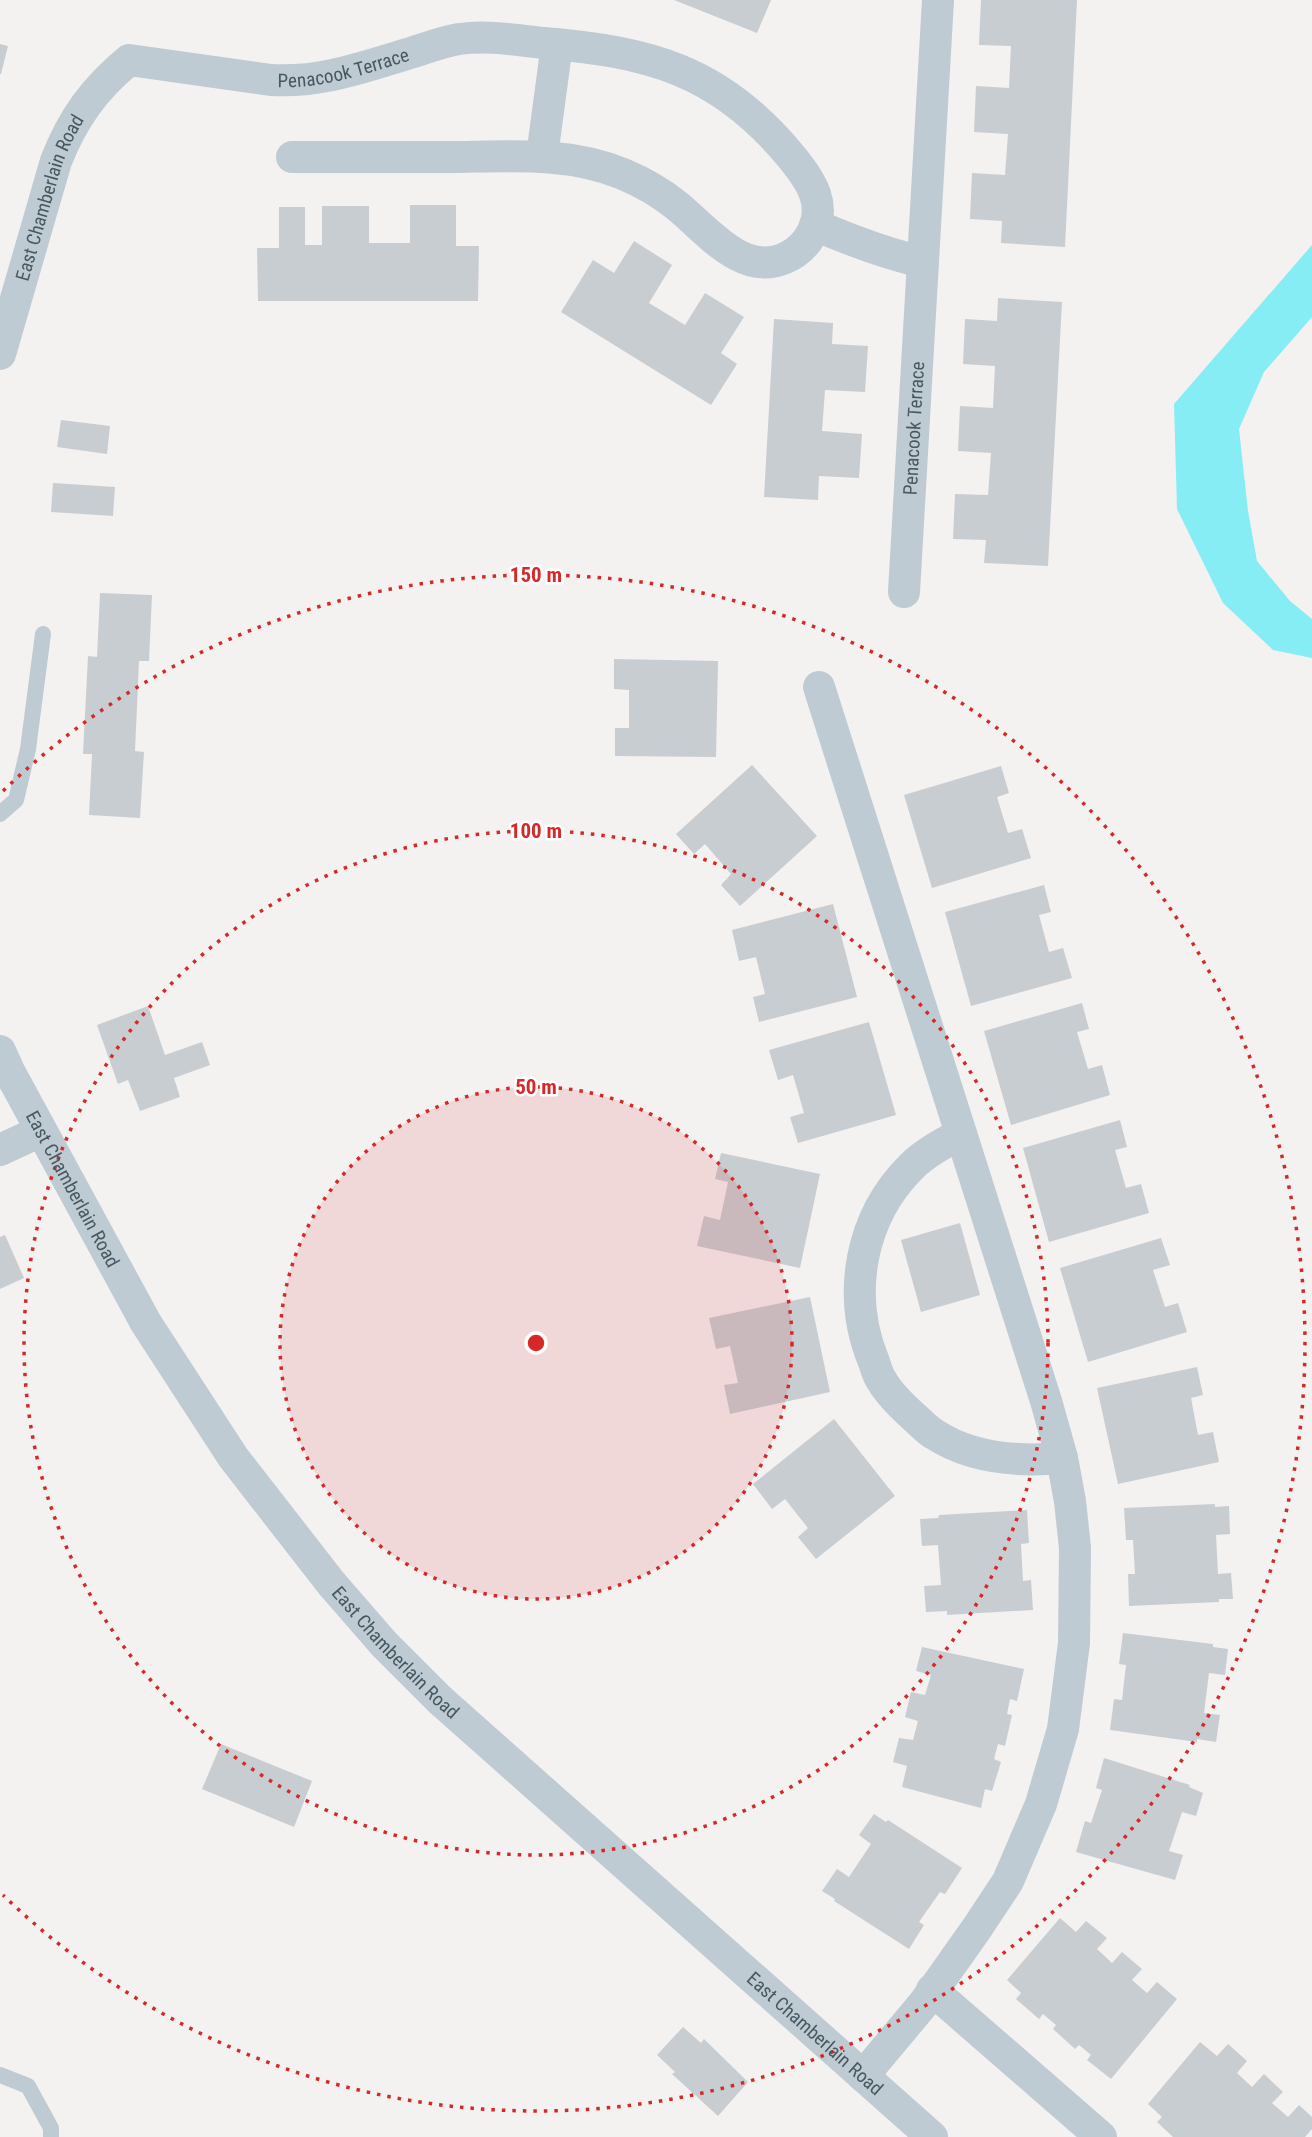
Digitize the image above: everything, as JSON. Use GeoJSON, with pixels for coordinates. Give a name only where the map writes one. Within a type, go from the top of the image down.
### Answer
{"type":"FeatureCollection","features":[{"type":"Feature","properties":{"kind":"street","name":"Penacook Terrace"},"geometry":{"type":"LineString","coordinates":[[904,592],[938,0]]}},
{"type":"Feature","properties":{"kind":"street","name":"Penacook Terrace"},"geometry":{"type":"LineString","coordinates":[[129,60],[289,81],[342,74],[459,39],[481,38],[557,44],[625,54],[684,71],[721,90],[765,127],[806,175],[817,199],[815,225]]}},
{"type":"Feature","properties":{"kind":"street"},"geometry":{"type":"LineString","coordinates":[[542,156],[557,44]]}},
{"type":"Feature","properties":{"kind":"street","name":"East Chamberlain Road"},"geometry":{"type":"LineString","coordinates":[[0,354],[56,160],[65,138],[105,80],[129,60]]}},
{"type":"Feature","properties":{"kind":"street"},"geometry":{"type":"LineString","coordinates":[[292,157],[542,156],[584,161],[642,183],[675,204],[734,254],[750,261],[769,262],[786,258],[801,248],[815,225],[853,241],[923,262]]}},
{"type":"Feature","properties":{"kind":"street"},"geometry":{"type":"LineString","coordinates":[[819,687],[1046,1401],[1062,1458],[1075,1548],[1074,1643],[1063,1729],[1041,1804],[1008,1881],[924,2003],[863,2076]]}},
{"type":"Feature","properties":{"kind":"street","name":"East Chamberlain Road"},"geometry":{"type":"LineString","coordinates":[[0,1051],[146,1323],[233,1457],[331,1583],[384,1644],[440,1700],[932,2137]]}},
{"type":"Feature","properties":{"kind":"street"},"geometry":{"type":"LineString","coordinates":[[0,1150],[41,1131]]}},
{"type":"Feature","properties":{"kind":"street"},"geometry":{"type":"LineString","coordinates":[[961,1134],[931,1150],[912,1166],[888,1195],[870,1228],[861,1264],[860,1307],[867,1345],[882,1381],[933,1434],[967,1450],[1001,1459],[1030,1461],[1062,1458]]}},
{"type":"Feature","properties":{"kind":"street"},"geometry":{"type":"LineString","coordinates":[[932,1990],[1101,2137]]}},
{"type":"Feature","properties":{"kind":"lane"},"geometry":{"type":"LineString","coordinates":[[0,814],[16,800],[19,788],[28,749],[43,634]]}},
{"type":"Feature","properties":{"kind":"lane"},"geometry":{"type":"LineString","coordinates":[[0,2075],[28,2086],[51,2128],[51,2137]]}},
{"type":"Feature","properties":{"kind":"water"},"geometry":{"type":"Polygon","coordinates":[[[1312,245],[1312,317],[1264,372],[1239,429],[1248,511],[1257,561],[1290,601],[1312,619],[1312,658],[1273,650],[1223,603],[1177,509],[1174,404],[1312,245]]]}},
{"type":"Feature","properties":{"kind":"building"},"geometry":{"type":"Polygon","coordinates":[[[674,0],[771,0],[757,33],[674,0]]]}},
{"type":"Feature","properties":{"kind":"building"},"geometry":{"type":"Polygon","coordinates":[[[981,0],[1077,0],[1065,247],[1001,243],[1002,221],[970,219],[972,173],[1005,175],[1008,134],[974,132],[976,86],[1009,88],[1011,46],[979,45],[981,0]]]}},
{"type":"Feature","properties":{"kind":"building"},"geometry":{"type":"Polygon","coordinates":[[[0,44],[8,46],[1,74],[0,74],[0,44]]]}},
{"type":"Feature","properties":{"kind":"building"},"geometry":{"type":"Polygon","coordinates":[[[410,205],[456,205],[456,246],[479,246],[478,301],[258,301],[257,248],[279,248],[279,207],[305,207],[305,245],[322,245],[322,206],[369,206],[369,243],[410,243],[410,205]]]}},
{"type":"Feature","properties":{"kind":"building"},"geometry":{"type":"Polygon","coordinates":[[[634,241],[672,265],[649,303],[685,325],[705,293],[744,317],[721,353],[737,364],[711,405],[561,312],[593,260],[614,273],[634,241]]]}},
{"type":"Feature","properties":{"kind":"building"},"geometry":{"type":"Polygon","coordinates":[[[998,298],[1062,302],[1048,566],[984,563],[986,540],[953,539],[955,494],[988,495],[991,453],[958,451],[960,406],[993,408],[995,366],[963,364],[965,319],[997,321],[998,298]]]}},
{"type":"Feature","properties":{"kind":"building"},"geometry":{"type":"Polygon","coordinates":[[[774,319],[833,323],[832,344],[868,346],[865,392],[825,390],[822,431],[862,434],[859,478],[819,476],[818,500],[764,497],[774,319]]]}},
{"type":"Feature","properties":{"kind":"building"},"geometry":{"type":"Polygon","coordinates":[[[61,420],[110,426],[107,454],[57,447],[61,420]]]}},
{"type":"Feature","properties":{"kind":"building"},"geometry":{"type":"Polygon","coordinates":[[[53,483],[115,487],[113,516],[51,512],[53,483]]]}},
{"type":"Feature","properties":{"kind":"building"},"geometry":{"type":"Polygon","coordinates":[[[100,593],[152,595],[149,661],[139,661],[135,751],[144,752],[140,818],[89,815],[92,754],[83,754],[88,656],[97,657],[100,593]]]}},
{"type":"Feature","properties":{"kind":"building"},"geometry":{"type":"Polygon","coordinates":[[[614,659],[718,661],[716,757],[615,756],[615,728],[629,728],[629,690],[614,689],[614,659]]]}},
{"type":"Feature","properties":{"kind":"building"},"geometry":{"type":"Polygon","coordinates":[[[752,765],[817,836],[740,906],[721,885],[731,874],[705,844],[694,854],[676,834],[752,765]]]}},
{"type":"Feature","properties":{"kind":"building"},"geometry":{"type":"Polygon","coordinates":[[[1001,766],[1009,793],[997,797],[1008,833],[1022,829],[1031,858],[932,888],[904,795],[1001,766]]]}},
{"type":"Feature","properties":{"kind":"building"},"geometry":{"type":"Polygon","coordinates":[[[1044,885],[1051,912],[1039,915],[1049,952],[1063,948],[1072,978],[971,1006],[945,912],[1044,885]]]}},
{"type":"Feature","properties":{"kind":"building"},"geometry":{"type":"Polygon","coordinates":[[[833,904],[857,997],[759,1022],[753,997],[765,994],[756,957],[739,961],[732,930],[833,904]]]}},
{"type":"Feature","properties":{"kind":"building"},"geometry":{"type":"Polygon","coordinates":[[[1082,1003],[1089,1029],[1077,1032],[1088,1069],[1102,1065],[1110,1095],[1011,1125],[984,1031],[1082,1003]]]}},
{"type":"Feature","properties":{"kind":"building"},"geometry":{"type":"Polygon","coordinates":[[[148,1006],[165,1055],[202,1042],[210,1065],[174,1078],[180,1097],[140,1111],[128,1080],[118,1084],[97,1025],[148,1006]]]}},
{"type":"Feature","properties":{"kind":"building"},"geometry":{"type":"Polygon","coordinates":[[[869,1022],[896,1115],[798,1143],[790,1117],[804,1113],[793,1075],[778,1080],[769,1050],[869,1022]]]}},
{"type":"Feature","properties":{"kind":"building"},"geometry":{"type":"Polygon","coordinates":[[[1120,1120],[1127,1147],[1115,1150],[1126,1188],[1141,1184],[1149,1213],[1049,1242],[1023,1148],[1120,1120]]]}},
{"type":"Feature","properties":{"kind":"building"},"geometry":{"type":"Polygon","coordinates":[[[721,1153],[820,1174],[800,1268],[697,1246],[704,1216],[720,1220],[728,1182],[715,1179],[721,1153]]]}},
{"type":"Feature","properties":{"kind":"building"},"geometry":{"type":"Polygon","coordinates":[[[960,1223],[980,1295],[921,1312],[901,1240],[960,1223]]]}},
{"type":"Feature","properties":{"kind":"building"},"geometry":{"type":"Polygon","coordinates":[[[5,1235],[24,1278],[0,1289],[0,1237],[5,1235]]]}},
{"type":"Feature","properties":{"kind":"building"},"geometry":{"type":"Polygon","coordinates":[[[1161,1238],[1170,1265],[1153,1270],[1165,1307],[1178,1303],[1187,1332],[1088,1362],[1060,1268],[1161,1238]]]}},
{"type":"Feature","properties":{"kind":"building"},"geometry":{"type":"Polygon","coordinates":[[[810,1297],[830,1392],[730,1414],[724,1385],[738,1383],[730,1346],[716,1349],[709,1318],[810,1297]]]}},
{"type":"Feature","properties":{"kind":"building"},"geometry":{"type":"Polygon","coordinates":[[[1197,1367],[1203,1395],[1191,1398],[1198,1435],[1213,1432],[1219,1462],[1118,1484],[1097,1388],[1197,1367]]]}},
{"type":"Feature","properties":{"kind":"building"},"geometry":{"type":"Polygon","coordinates":[[[834,1419],[895,1496],[816,1559],[798,1537],[808,1528],[785,1499],[772,1509],[753,1484],[834,1419]]]}},
{"type":"Feature","properties":{"kind":"building"},"geometry":{"type":"Polygon","coordinates":[[[1215,1504],[1215,1507],[1229,1506],[1230,1534],[1216,1535],[1218,1574],[1231,1573],[1233,1599],[1129,1606],[1128,1574],[1135,1574],[1133,1540],[1126,1540],[1124,1508],[1215,1504]]]}},
{"type":"Feature","properties":{"kind":"building"},"geometry":{"type":"Polygon","coordinates":[[[1027,1510],[1029,1543],[1021,1544],[1023,1581],[1031,1580],[1033,1610],[947,1615],[947,1611],[926,1612],[924,1586],[941,1585],[938,1545],[922,1546],[920,1519],[938,1518],[939,1515],[1027,1510]]]}},
{"type":"Feature","properties":{"kind":"building"},"geometry":{"type":"Polygon","coordinates":[[[1123,1633],[1213,1644],[1213,1647],[1228,1649],[1225,1675],[1209,1673],[1204,1713],[1220,1715],[1216,1742],[1197,1739],[1197,1742],[1110,1730],[1114,1699],[1122,1700],[1126,1665],[1119,1664],[1123,1633]]]}},
{"type":"Feature","properties":{"kind":"building"},"geometry":{"type":"Polygon","coordinates":[[[922,1647],[1024,1669],[1017,1701],[1010,1699],[1007,1714],[1012,1715],[1005,1746],[998,1744],[994,1759],[1001,1762],[992,1791],[985,1789],[981,1808],[902,1787],[907,1766],[893,1762],[899,1738],[913,1740],[918,1721],[905,1717],[911,1692],[925,1695],[931,1675],[916,1671],[922,1647]]]}},
{"type":"Feature","properties":{"kind":"building"},"geometry":{"type":"Polygon","coordinates":[[[221,1744],[312,1781],[294,1827],[202,1789],[221,1744]]]}},
{"type":"Feature","properties":{"kind":"building"},"geometry":{"type":"Polygon","coordinates":[[[1104,1758],[1190,1785],[1189,1787],[1203,1793],[1196,1816],[1182,1812],[1169,1851],[1183,1855],[1175,1880],[1076,1852],[1085,1821],[1091,1823],[1102,1790],[1096,1788],[1104,1758]]]}},
{"type":"Feature","properties":{"kind":"building"},"geometry":{"type":"Polygon","coordinates":[[[874,1814],[886,1822],[888,1820],[962,1868],[945,1894],[940,1892],[919,1922],[924,1925],[909,1949],[822,1891],[837,1869],[849,1877],[871,1844],[859,1835],[874,1814]]]}},
{"type":"Feature","properties":{"kind":"building"},"geometry":{"type":"Polygon","coordinates":[[[1060,1918],[1076,1932],[1086,1921],[1107,1938],[1097,1949],[1112,1963],[1122,1952],[1142,1969],[1132,1980],[1147,1993],[1157,1982],[1177,1999],[1111,2079],[1087,2060],[1091,2055],[1079,2045],[1075,2049],[1053,2029],[1056,2025],[1043,2014],[1039,2019],[1016,1999],[1021,1993],[1007,1980],[1060,1918]]]}},
{"type":"Feature","properties":{"kind":"building"},"geometry":{"type":"Polygon","coordinates":[[[683,2027],[701,2043],[704,2039],[748,2082],[718,2116],[672,2074],[675,2072],[657,2055],[683,2027]]]}},
{"type":"Feature","properties":{"kind":"building"},"geometry":{"type":"Polygon","coordinates":[[[1200,2042],[1217,2056],[1228,2044],[1247,2061],[1237,2073],[1252,2087],[1264,2074],[1283,2092],[1272,2103],[1288,2117],[1299,2105],[1312,2117],[1312,2129],[1305,2137],[1173,2137],[1157,2122],[1162,2117],[1148,2104],[1200,2042]]]}}]}
